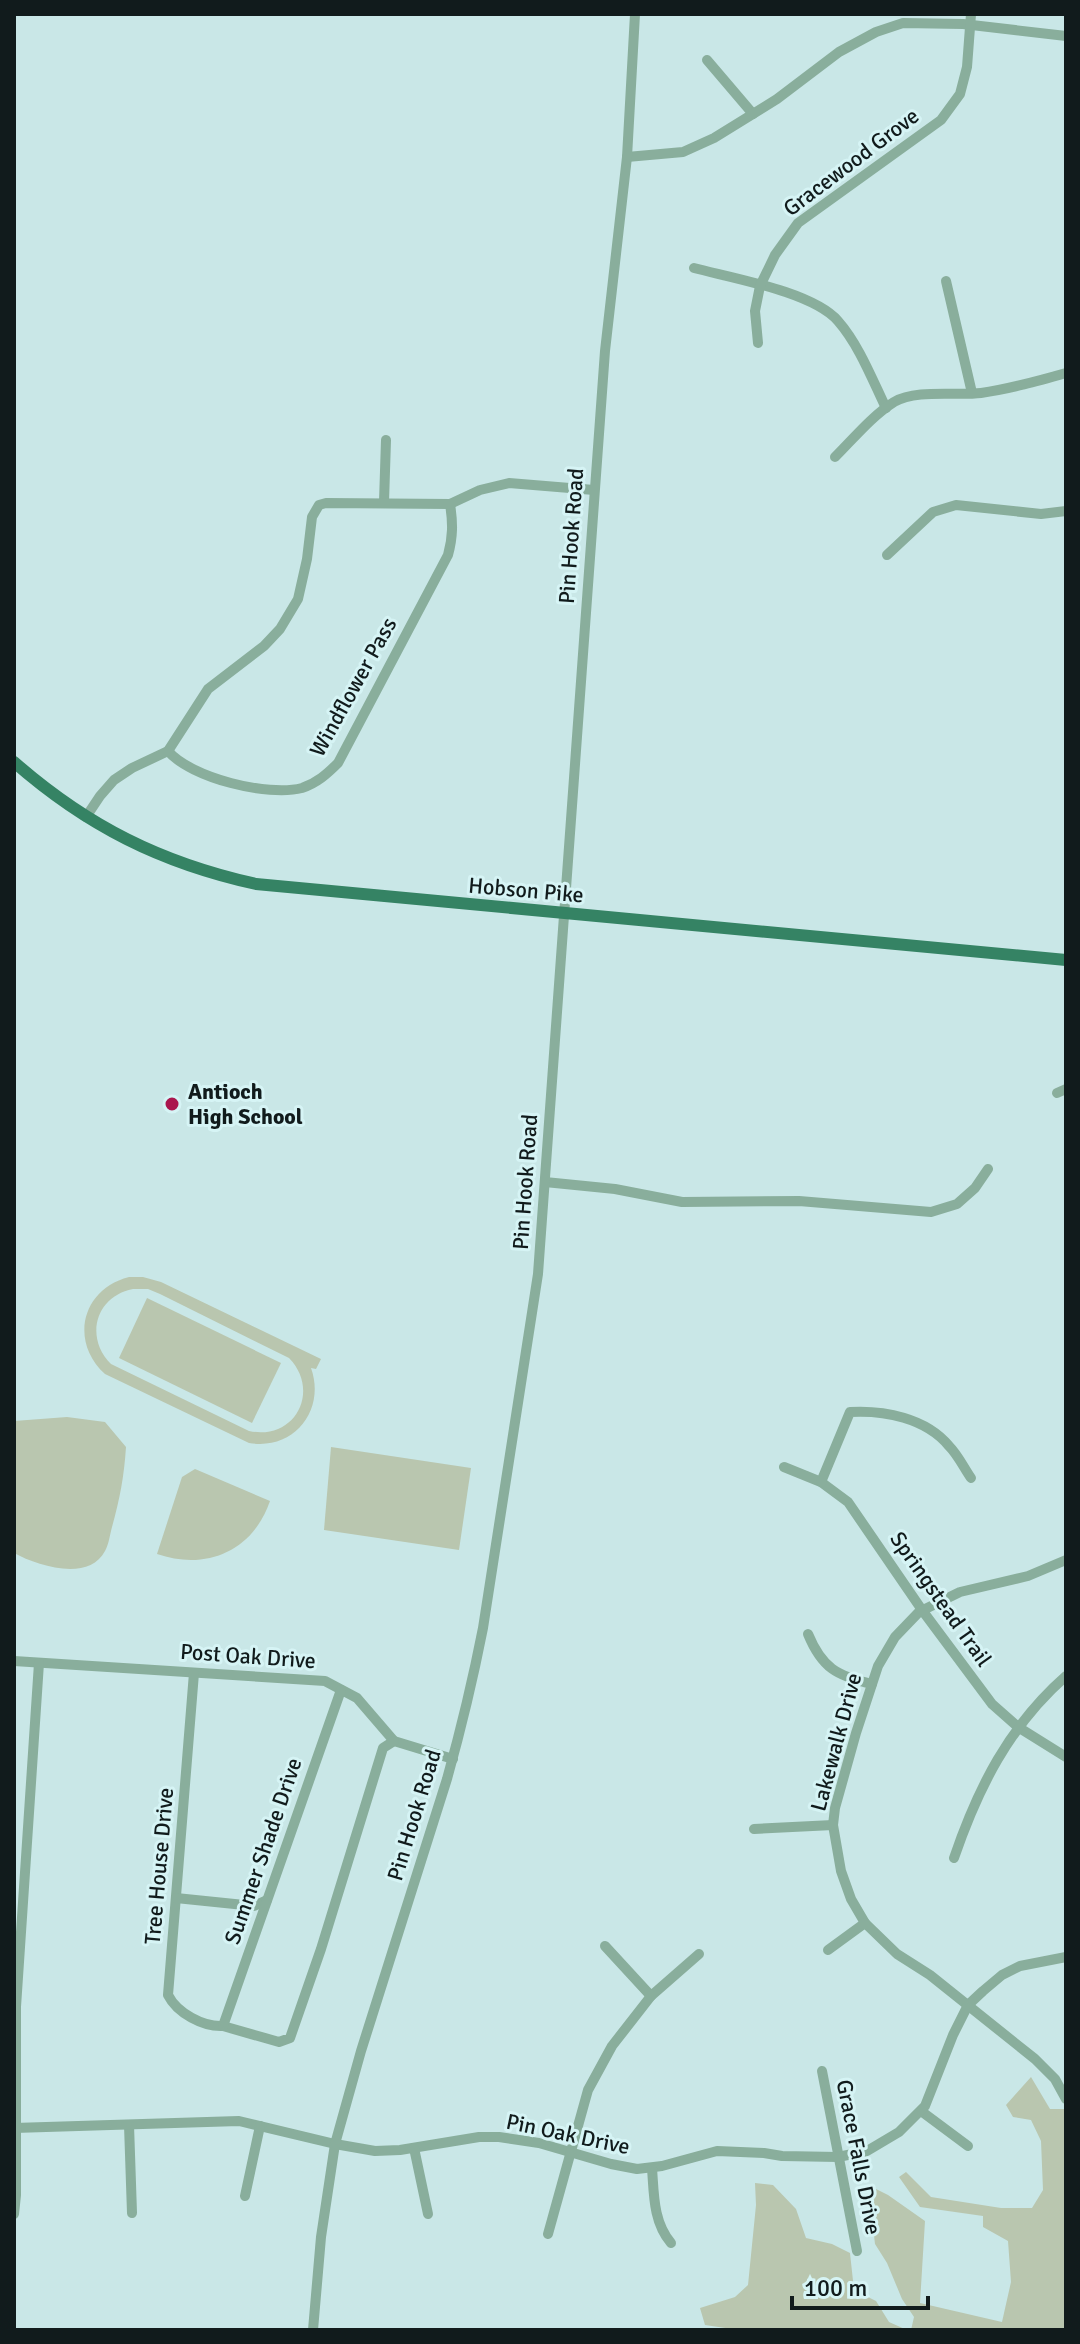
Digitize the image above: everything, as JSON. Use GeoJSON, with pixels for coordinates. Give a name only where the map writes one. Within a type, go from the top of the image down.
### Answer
{"type":"FeatureCollection","features":[{"type":"Feature","properties":{"kind":"main road","name":"Hobson Pike"},"geometry":{"type":"LineString","coordinates":[[14,762],[86,817],[136,845],[212,874],[256,884],[1066,960]]}},
{"type":"Feature","properties":{"kind":"street","name":"Pin Hook Road"},"geometry":{"type":"LineString","coordinates":[[313,2330],[321,2237],[335,2144],[369,2023],[453,1759],[483,1628],[538,1274],[594,490],[605,351],[627,157],[635,14]]}},
{"type":"Feature","properties":{"kind":"street"},"geometry":{"type":"LineString","coordinates":[[627,157],[683,152],[714,138],[839,52],[876,32],[903,23],[971,20],[1066,36]]}},
{"type":"Feature","properties":{"kind":"street","name":"Gracewood Grove"},"geometry":{"type":"LineString","coordinates":[[758,343],[755,311],[760,286],[775,255],[798,223],[941,120],[960,94],[967,67],[971,20]]}},
{"type":"Feature","properties":{"kind":"street"},"geometry":{"type":"LineString","coordinates":[[707,60],[753,114]]}},
{"type":"Feature","properties":{"kind":"street"},"geometry":{"type":"LineString","coordinates":[[694,268],[818,304],[838,320],[886,408]]}},
{"type":"Feature","properties":{"kind":"street"},"geometry":{"type":"LineString","coordinates":[[946,281],[972,393]]}},
{"type":"Feature","properties":{"kind":"street"},"geometry":{"type":"LineString","coordinates":[[835,457],[873,418],[897,400],[919,394],[972,393],[1015,387],[1066,373]]}},
{"type":"Feature","properties":{"kind":"street"},"geometry":{"type":"LineString","coordinates":[[384,502],[386,440]]}},
{"type":"Feature","properties":{"kind":"street"},"geometry":{"type":"LineString","coordinates":[[86,817],[114,780],[168,751],[208,689],[264,646],[289,615],[303,581],[309,532],[319,505],[384,502],[450,504],[480,490],[509,483],[594,490]]}},
{"type":"Feature","properties":{"kind":"street","name":"Windflower Pass"},"geometry":{"type":"LineString","coordinates":[[168,751],[192,769],[259,789],[299,789],[323,778],[338,763],[448,555],[453,525],[450,504]]}},
{"type":"Feature","properties":{"kind":"street"},"geometry":{"type":"LineString","coordinates":[[887,555],[933,512],[956,505],[1041,514],[1066,511]]}},
{"type":"Feature","properties":{"kind":"street"},"geometry":{"type":"LineString","coordinates":[[545,1182],[615,1189],[682,1202],[799,1201],[931,1212],[957,1204],[975,1188],[988,1169]]}},
{"type":"Feature","properties":{"kind":"street"},"geometry":{"type":"LineString","coordinates":[[821,1482],[850,1412],[868,1411],[927,1426],[949,1445],[971,1478]]}},
{"type":"Feature","properties":{"kind":"street","name":"Springstead Trail"},"geometry":{"type":"LineString","coordinates":[[784,1467],[821,1482],[848,1502],[922,1610],[992,1704],[1018,1727],[1066,1757]]}},
{"type":"Feature","properties":{"kind":"street","name":"Lakewalk Drive"},"geometry":{"type":"LineString","coordinates":[[1066,1560],[1028,1576],[960,1592],[922,1610],[895,1637],[878,1666],[872,1684],[835,1808],[833,1825],[841,1871],[851,1899],[865,1923],[897,1954],[968,2005],[1035,2059],[1055,2079],[1066,2099]]}},
{"type":"Feature","properties":{"kind":"street"},"geometry":{"type":"LineString","coordinates":[[808,1634],[821,1660],[832,1670],[850,1679],[872,1684]]}},
{"type":"Feature","properties":{"kind":"street","name":"Post Oak Drive"},"geometry":{"type":"LineString","coordinates":[[14,1661],[325,1681],[357,1698],[394,1741]]}},
{"type":"Feature","properties":{"kind":"street"},"geometry":{"type":"LineString","coordinates":[[14,2214],[16,2007],[39,1663]]}},
{"type":"Feature","properties":{"kind":"street","name":"Tree House Drive"},"geometry":{"type":"LineString","coordinates":[[194,1673],[168,1995],[173,2005],[182,2012],[214,2026],[279,2042],[290,2038],[383,1748],[394,1741]]}},
{"type":"Feature","properties":{"kind":"street"},"geometry":{"type":"LineString","coordinates":[[954,1858],[984,1781],[1018,1727],[1066,1676]]}},
{"type":"Feature","properties":{"kind":"street","name":"Summer Shade Drive"},"geometry":{"type":"LineString","coordinates":[[223,2026],[341,1690]]}},
{"type":"Feature","properties":{"kind":"street"},"geometry":{"type":"LineString","coordinates":[[394,1741],[453,1759]]}},
{"type":"Feature","properties":{"kind":"street"},"geometry":{"type":"LineString","coordinates":[[754,1829],[833,1825]]}},
{"type":"Feature","properties":{"kind":"street"},"geometry":{"type":"LineString","coordinates":[[176,1898],[254,1906],[267,1900]]}},
{"type":"Feature","properties":{"kind":"street"},"geometry":{"type":"LineString","coordinates":[[828,1950],[865,1923]]}},
{"type":"Feature","properties":{"kind":"street"},"geometry":{"type":"LineString","coordinates":[[605,1946],[651,1996]]}},
{"type":"Feature","properties":{"kind":"street"},"geometry":{"type":"LineString","coordinates":[[548,2234],[588,2090],[612,2046],[651,1996],[699,1954]]}},
{"type":"Feature","properties":{"kind":"street","name":"Pin Oak Drive"},"geometry":{"type":"LineString","coordinates":[[15,2128],[239,2121],[375,2151],[489,2137],[539,2143],[637,2169],[717,2151],[838,2157],[867,2151],[899,2132],[921,2111],[968,2005],[1002,1975],[1038,1961],[1066,1957]]}},
{"type":"Feature","properties":{"kind":"street","name":"Grace Falls Drive"},"geometry":{"type":"LineString","coordinates":[[822,2071],[857,2251]]}},
{"type":"Feature","properties":{"kind":"street"},"geometry":{"type":"LineString","coordinates":[[921,2111],[968,2146]]}},
{"type":"Feature","properties":{"kind":"street"},"geometry":{"type":"LineString","coordinates":[[129,2125],[132,2213]]}},
{"type":"Feature","properties":{"kind":"street"},"geometry":{"type":"LineString","coordinates":[[245,2196],[260,2126]]}},
{"type":"Feature","properties":{"kind":"street"},"geometry":{"type":"LineString","coordinates":[[414,2148],[428,2214]]}},
{"type":"Feature","properties":{"kind":"street"},"geometry":{"type":"LineString","coordinates":[[652,2168],[659,2226],[671,2243]]}},
{"type":"Feature","properties":{"kind":"green space"},"geometry":{"type":"Polygon","coordinates":[[[129,1277],[161,1282],[321,1359],[316,1369],[311,1368],[314,1399],[302,1424],[280,1441],[249,1443],[105,1374],[87,1347],[84,1332],[91,1304],[113,1283],[129,1277]],[[148,1289],[120,1293],[110,1300],[98,1319],[98,1342],[111,1364],[249,1431],[265,1432],[290,1421],[303,1398],[303,1385],[289,1358],[148,1289]]]}},
{"type":"Feature","properties":{"kind":"green space"},"geometry":{"type":"Polygon","coordinates":[[[147,1298],[281,1363],[252,1423],[119,1358],[147,1298]]]}},
{"type":"Feature","properties":{"kind":"green space"},"geometry":{"type":"Polygon","coordinates":[[[67,1417],[105,1422],[126,1447],[119,1497],[106,1548],[97,1561],[76,1569],[36,1563],[14,1553],[14,1421],[67,1417]]]}},
{"type":"Feature","properties":{"kind":"green space"},"geometry":{"type":"Polygon","coordinates":[[[331,1447],[471,1468],[459,1550],[324,1530],[331,1447]]]}},
{"type":"Feature","properties":{"kind":"green space"},"geometry":{"type":"Polygon","coordinates":[[[195,1469],[270,1501],[252,1533],[226,1553],[193,1560],[157,1554],[182,1477],[195,1469]]]}},
{"type":"Feature","properties":{"kind":"green space"},"geometry":{"type":"Polygon","coordinates":[[[1031,2077],[1050,2109],[1066,2109],[1064,2330],[911,2330],[914,2317],[875,2244],[868,2185],[925,2221],[920,2303],[1002,2322],[1011,2282],[1008,2241],[983,2227],[983,2216],[920,2207],[899,2177],[906,2172],[931,2197],[1001,2208],[1032,2208],[1043,2190],[1041,2141],[1031,2120],[1013,2117],[1006,2105],[1031,2077]]]}},
{"type":"Feature","properties":{"kind":"green space"},"geometry":{"type":"Polygon","coordinates":[[[755,2183],[773,2185],[796,2209],[806,2238],[832,2244],[850,2253],[854,2290],[876,2301],[889,2322],[907,2330],[739,2330],[705,2325],[700,2308],[735,2297],[748,2285],[756,2205],[755,2183]]]}},
{"type":"Feature","properties":{"kind":"place","name":"Antioch High School"},"geometry":{"type":"Point","coordinates":[172,1104]}}]}
